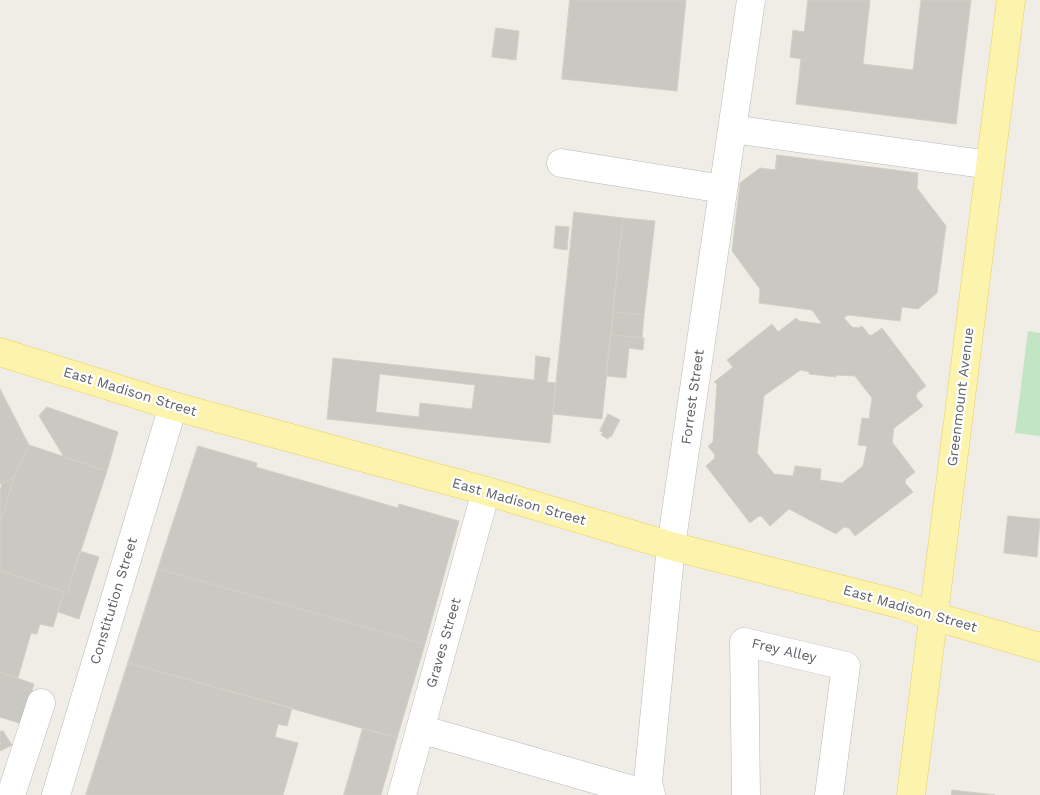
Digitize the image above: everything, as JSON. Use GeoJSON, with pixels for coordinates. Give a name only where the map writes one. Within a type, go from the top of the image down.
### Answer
{"type":"FeatureCollection","features":[{"type":"Feature","properties":{"kind":"main road","name":"Greenmount Avenue"},"geometry":{"type":"LineString","coordinates":[[911,795],[1012,0]]}},
{"type":"Feature","properties":{"kind":"main road","name":"East Madison Street"},"geometry":{"type":"LineString","coordinates":[[0,352],[173,406],[486,491],[671,546],[903,605],[933,616],[1040,647]]}},
{"type":"Feature","properties":{"kind":"street","name":"Forrest Street"},"geometry":{"type":"LineString","coordinates":[[650,795],[648,782],[671,546],[751,0]]}},
{"type":"Feature","properties":{"kind":"street"},"geometry":{"type":"LineString","coordinates":[[732,129],[990,165]]}},
{"type":"Feature","properties":{"kind":"street"},"geometry":{"type":"LineString","coordinates":[[561,163],[723,189]]}},
{"type":"Feature","properties":{"kind":"street","name":"Constitution Street"},"geometry":{"type":"LineString","coordinates":[[56,795],[173,406]]}},
{"type":"Feature","properties":{"kind":"street","name":"Graves Street"},"geometry":{"type":"LineString","coordinates":[[402,795],[486,491]]}},
{"type":"Feature","properties":{"kind":"street","name":"Frey Alley"},"geometry":{"type":"LineString","coordinates":[[746,795],[744,642],[846,666],[829,795]]}},
{"type":"Feature","properties":{"kind":"street"},"geometry":{"type":"LineString","coordinates":[[12,795],[41,703]]}},
{"type":"Feature","properties":{"kind":"street"},"geometry":{"type":"LineString","coordinates":[[420,729],[650,795]]}},
{"type":"Feature","properties":{"kind":"green space"},"geometry":{"type":"Polygon","coordinates":[[[1028,331],[1040,333],[1040,436],[1015,433],[1028,331]]]}},
{"type":"Feature","properties":{"kind":"building"},"geometry":{"type":"Polygon","coordinates":[[[570,0],[686,0],[677,91],[562,79],[570,0]]]}},
{"type":"Feature","properties":{"kind":"building"},"geometry":{"type":"Polygon","coordinates":[[[808,0],[870,0],[863,64],[913,70],[921,0],[971,0],[956,124],[796,104],[801,59],[790,57],[793,30],[804,32],[808,0]]]}},
{"type":"Feature","properties":{"kind":"building"},"geometry":{"type":"Polygon","coordinates":[[[496,28],[519,31],[516,60],[492,57],[496,28]]]}},
{"type":"Feature","properties":{"kind":"building"},"geometry":{"type":"Polygon","coordinates":[[[777,155],[918,173],[917,188],[946,226],[937,293],[918,309],[902,307],[900,321],[848,315],[844,318],[852,327],[859,328],[862,326],[869,335],[882,328],[926,386],[917,393],[916,397],[923,406],[894,428],[892,442],[915,472],[906,479],[905,483],[913,492],[855,536],[849,528],[844,527],[836,534],[789,509],[770,526],[759,516],[750,523],[706,466],[714,459],[715,455],[708,446],[713,442],[717,384],[714,382],[733,367],[727,360],[772,324],[778,332],[796,318],[799,321],[822,324],[812,310],[759,303],[760,289],[732,251],[740,183],[760,168],[775,170],[777,155]],[[801,370],[764,396],[757,453],[774,474],[793,476],[795,466],[821,469],[820,480],[842,483],[863,466],[867,446],[858,445],[862,418],[869,419],[872,398],[855,376],[836,375],[836,377],[809,374],[809,372],[801,370]]]}},
{"type":"Feature","properties":{"kind":"building"},"geometry":{"type":"Polygon","coordinates":[[[574,212],[623,218],[602,419],[553,414],[574,212]]]}},
{"type":"Feature","properties":{"kind":"building"},"geometry":{"type":"Polygon","coordinates":[[[623,218],[655,221],[644,315],[613,312],[623,218]]]}},
{"type":"Feature","properties":{"kind":"building"},"geometry":{"type":"Polygon","coordinates":[[[556,226],[569,227],[567,250],[554,248],[556,226]]]}},
{"type":"Feature","properties":{"kind":"building"},"geometry":{"type":"Polygon","coordinates":[[[613,312],[644,315],[642,338],[611,335],[613,312]]]}},
{"type":"Feature","properties":{"kind":"building"},"geometry":{"type":"Polygon","coordinates":[[[611,335],[644,338],[643,350],[629,348],[626,378],[606,376],[611,335]]]}},
{"type":"Feature","properties":{"kind":"building"},"geometry":{"type":"Polygon","coordinates":[[[536,356],[550,358],[547,382],[556,383],[550,443],[327,419],[333,358],[534,380],[536,356]],[[380,374],[376,412],[419,417],[420,403],[472,409],[475,385],[380,374]]]}},
{"type":"Feature","properties":{"kind":"building"},"geometry":{"type":"Polygon","coordinates":[[[0,389],[29,445],[14,478],[0,484],[0,389]]]}},
{"type":"Feature","properties":{"kind":"building"},"geometry":{"type":"Polygon","coordinates":[[[47,407],[118,432],[107,471],[64,457],[39,416],[47,407]]]}},
{"type":"Feature","properties":{"kind":"building"},"geometry":{"type":"Polygon","coordinates":[[[608,414],[620,420],[608,439],[601,435],[603,432],[600,431],[608,414]]]}},
{"type":"Feature","properties":{"kind":"building"},"geometry":{"type":"Polygon","coordinates":[[[29,445],[107,471],[67,593],[0,570],[0,523],[14,478],[29,445]]]}},
{"type":"Feature","properties":{"kind":"building"},"geometry":{"type":"Polygon","coordinates":[[[198,446],[257,463],[256,467],[398,508],[399,504],[459,521],[425,644],[158,569],[198,446]]]}},
{"type":"Feature","properties":{"kind":"building"},"geometry":{"type":"Polygon","coordinates":[[[14,478],[0,523],[0,491],[2,483],[14,478]]]}},
{"type":"Feature","properties":{"kind":"building"},"geometry":{"type":"Polygon","coordinates":[[[1008,516],[1040,519],[1037,557],[1004,553],[1008,516]]]}},
{"type":"Feature","properties":{"kind":"building"},"geometry":{"type":"Polygon","coordinates":[[[80,551],[99,557],[79,619],[58,612],[64,592],[67,593],[80,551]]]}},
{"type":"Feature","properties":{"kind":"building"},"geometry":{"type":"Polygon","coordinates":[[[158,569],[425,644],[397,738],[128,663],[158,569]]]}},
{"type":"Feature","properties":{"kind":"building"},"geometry":{"type":"Polygon","coordinates":[[[0,570],[64,592],[53,627],[40,624],[37,634],[31,633],[18,678],[0,672],[0,570]]]}},
{"type":"Feature","properties":{"kind":"building"},"geometry":{"type":"Polygon","coordinates":[[[128,663],[292,708],[287,726],[278,724],[275,737],[298,743],[283,795],[86,795],[128,663]]]}},
{"type":"Feature","properties":{"kind":"building"},"geometry":{"type":"Polygon","coordinates":[[[0,672],[34,684],[22,724],[0,717],[0,672]]]}},
{"type":"Feature","properties":{"kind":"building"},"geometry":{"type":"Polygon","coordinates":[[[363,728],[397,738],[381,795],[344,795],[363,728]]]}},
{"type":"Feature","properties":{"kind":"building"},"geometry":{"type":"Polygon","coordinates":[[[3,731],[12,745],[0,751],[0,732],[3,731]]]}},
{"type":"Feature","properties":{"kind":"building"},"geometry":{"type":"Polygon","coordinates":[[[952,790],[995,795],[952,795],[952,790]]]}}]}
